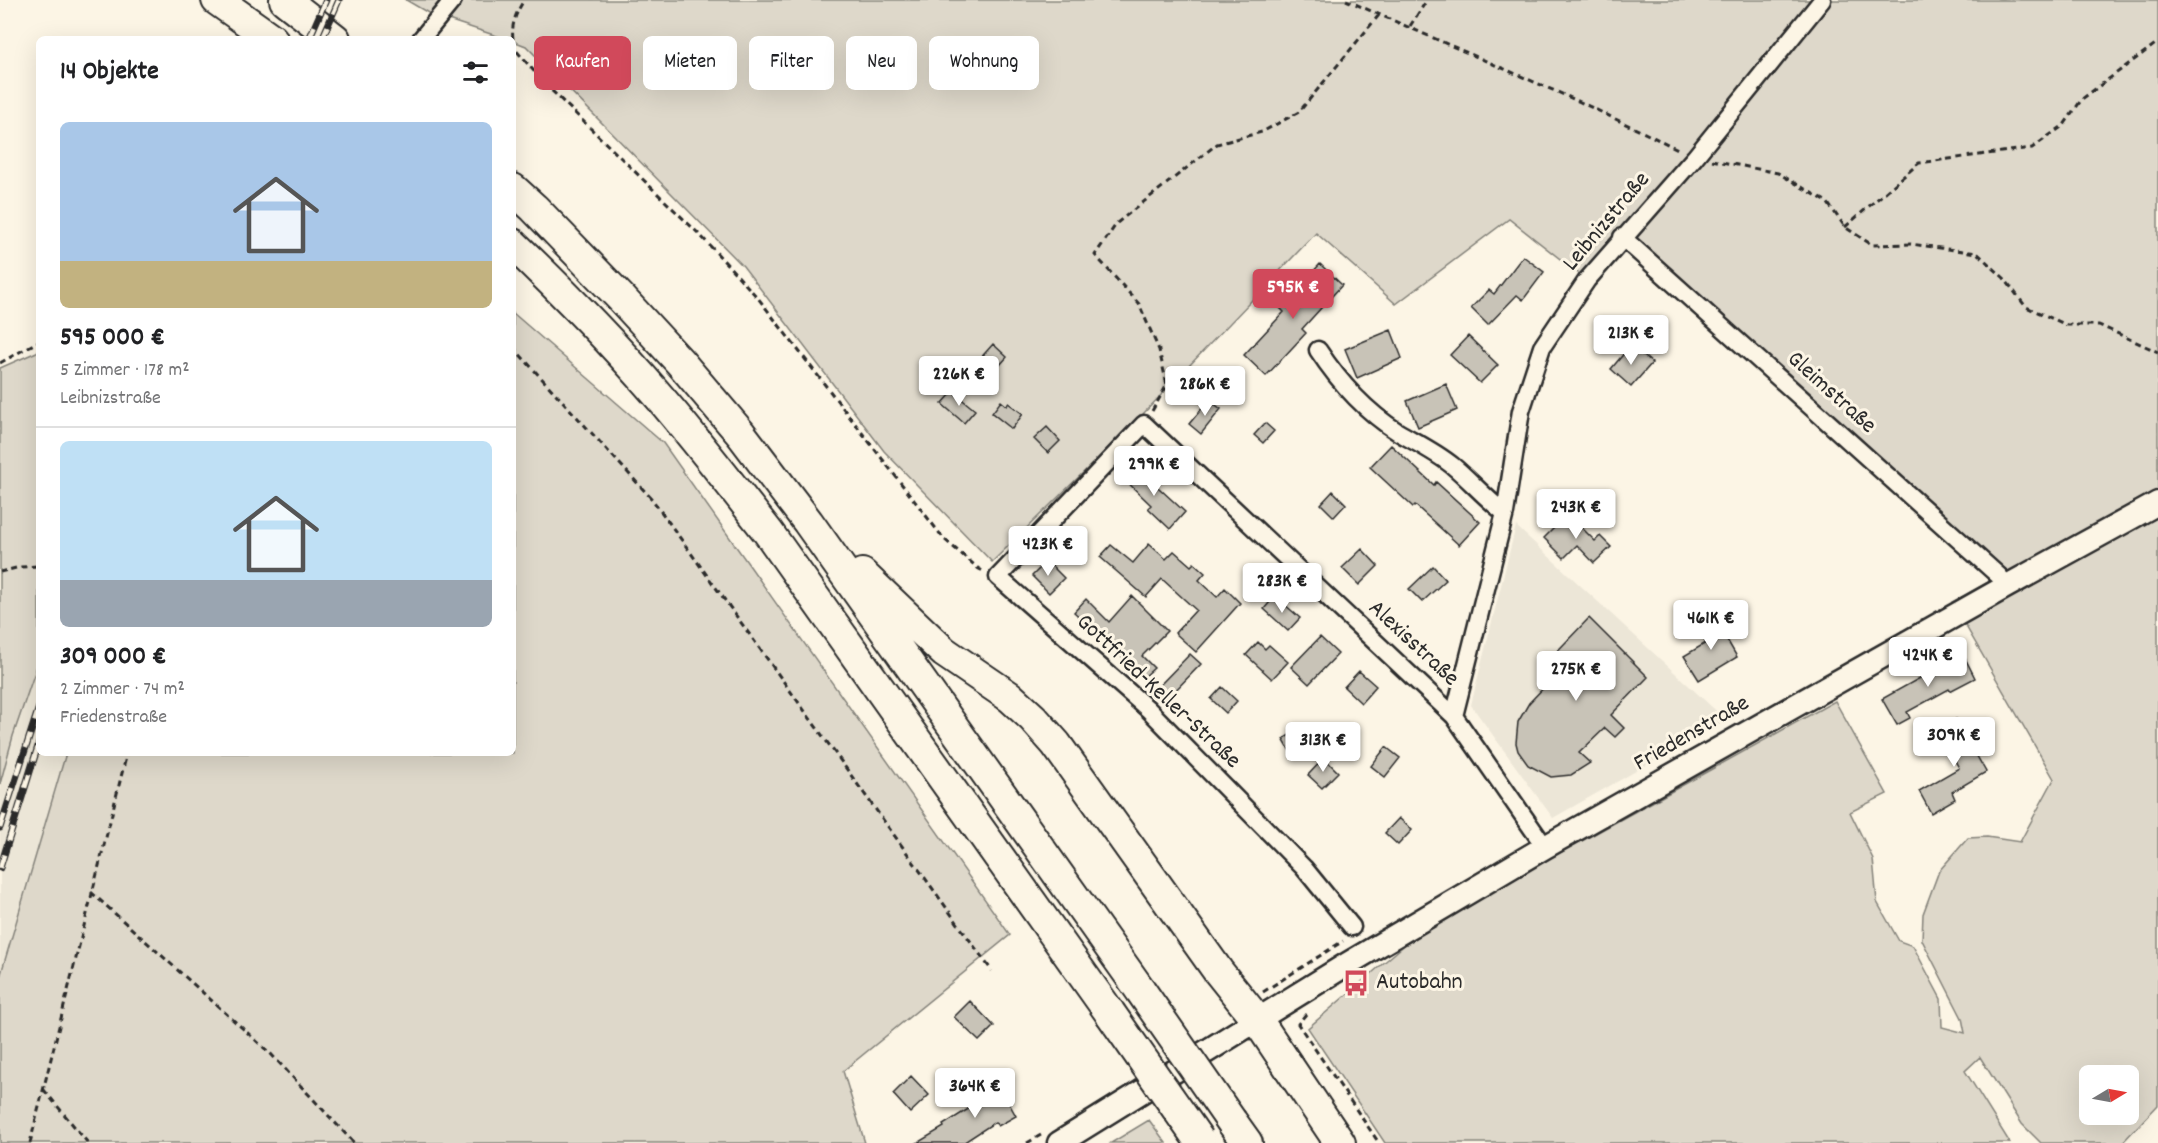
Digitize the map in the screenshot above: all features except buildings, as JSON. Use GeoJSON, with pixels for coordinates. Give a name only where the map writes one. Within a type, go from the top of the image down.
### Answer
{"type":"FeatureCollection","features":[{"type":"Feature","properties":{"kind":"highway"},"geometry":{"type":"LineString","coordinates":[[217,0],[268,36]]}},
{"type":"Feature","properties":{"kind":"highway"},"geometry":{"type":"LineString","coordinates":[[285,0],[331,36]]}},
{"type":"Feature","properties":{"kind":"highway"},"geometry":{"type":"LineString","coordinates":[[516,192],[542,216],[680,362],[741,434],[808,522],[1240,1132]]}},
{"type":"Feature","properties":{"kind":"highway"},"geometry":{"type":"LineString","coordinates":[[516,247],[595,326],[655,391],[753,514],[823,608],[1200,1142]]}},
{"type":"Feature","properties":{"kind":"highway"},"geometry":{"type":"LineString","coordinates":[[808,522],[944,652],[1010,697],[1056,744],[1218,971],[1258,1021],[1340,1143]]}},
{"type":"Feature","properties":{"kind":"main road","name":"Friedenstraße"},"geometry":{"type":"LineString","coordinates":[[1059,1143],[1344,966],[1545,848],[2158,503]]}},
{"type":"Feature","properties":{"kind":"street"},"geometry":{"type":"LineString","coordinates":[[423,36],[453,0]]}},
{"type":"Feature","properties":{"kind":"street","name":"Leibnizstraße"},"geometry":{"type":"LineString","coordinates":[[1454,716],[1505,513],[1521,411],[1542,347],[1587,280],[1622,237],[1695,157],[1822,0]]}},
{"type":"Feature","properties":{"kind":"street","name":"Gleimstraße"},"geometry":{"type":"LineString","coordinates":[[1622,237],[2000,576],[2007,586]]}},
{"type":"Feature","properties":{"kind":"street"},"geometry":{"type":"LineString","coordinates":[[1318,350],[1333,373],[1380,419],[1453,466],[1505,513]]}},
{"type":"Feature","properties":{"kind":"street"},"geometry":{"type":"LineString","coordinates":[[998,577],[1144,424]]}},
{"type":"Feature","properties":{"kind":"street","name":"Alexisstraße"},"geometry":{"type":"LineString","coordinates":[[1144,424],[1454,716],[1545,848]]}},
{"type":"Feature","properties":{"kind":"street","name":"Gottfried-Keller-Straße"},"geometry":{"type":"LineString","coordinates":[[998,577],[1148,709],[1304,868],[1353,927]]}},
{"type":"Feature","properties":{"kind":"path"},"geometry":{"type":"LineString","coordinates":[[513,36],[516,13],[524,0]]}},
{"type":"Feature","properties":{"kind":"path"},"geometry":{"type":"LineString","coordinates":[[1346,0],[1578,101],[1695,157],[1778,173],[1827,202],[1845,227],[1872,245],[1911,244],[1977,253],[2004,278],[2026,307],[2067,325],[2099,325],[2158,352]]}},
{"type":"Feature","properties":{"kind":"path"},"geometry":{"type":"LineString","coordinates":[[1409,27],[1427,0]]}},
{"type":"Feature","properties":{"kind":"path"},"geometry":{"type":"LineString","coordinates":[[1144,424],[1167,385],[1160,350],[1139,304],[1095,255],[1117,223],[1217,144],[1262,132],[1299,112],[1379,15]]}},
{"type":"Feature","properties":{"kind":"path"},"geometry":{"type":"LineString","coordinates":[[1845,227],[1919,163],[2032,148],[2064,125],[2082,99],[2158,42]]}},
{"type":"Feature","properties":{"kind":"path"},"geometry":{"type":"LineString","coordinates":[[516,50],[545,84],[701,236],[758,298],[944,539],[979,569],[998,577]]}},
{"type":"Feature","properties":{"kind":"path"},"geometry":{"type":"LineString","coordinates":[[0,363],[36,343]]}},
{"type":"Feature","properties":{"kind":"path"},"geometry":{"type":"LineString","coordinates":[[516,350],[652,499],[992,971]]}},
{"type":"Feature","properties":{"kind":"path"},"geometry":{"type":"LineString","coordinates":[[0,572],[36,566]]}},
{"type":"Feature","properties":{"kind":"path"},"geometry":{"type":"LineString","coordinates":[[30,1143],[126,756]]}},
{"type":"Feature","properties":{"kind":"path"},"geometry":{"type":"LineString","coordinates":[[91,892],[271,1054],[354,1143]]}},
{"type":"Feature","properties":{"kind":"path"},"geometry":{"type":"LineString","coordinates":[[1308,1011],[1298,1024],[1379,1143]]}},
{"type":"Feature","properties":{"kind":"path"},"geometry":{"type":"LineString","coordinates":[[44,1090],[88,1143]]}},
{"type":"Feature","properties":{"kind":"shaded area"},"geometry":{"type":"Polygon","coordinates":[[[406,0],[2158,0],[2158,1105],[2122,1143],[2041,1143],[2022,1124],[1980,1057],[1965,1071],[2010,1143],[1385,1143],[1308,1028],[1423,929],[1835,701],[1887,794],[1850,812],[1873,859],[1877,902],[1899,941],[1913,946],[1941,999],[1942,1027],[1965,1033],[1962,1018],[1922,940],[1923,914],[1939,871],[1968,838],[1987,837],[2020,842],[2054,779],[1952,602],[1999,576],[1622,238],[1587,280],[1509,219],[1396,304],[1316,233],[1143,414],[992,562],[884,451],[743,266],[569,90],[631,90],[631,36],[534,36],[534,54],[526,46],[516,42],[516,36],[497,36],[430,14],[406,0]]]}},
{"type":"Feature","properties":{"kind":"shaded area"},"geometry":{"type":"Polygon","coordinates":[[[516,316],[663,443],[1010,935],[843,1071],[865,1143],[0,1143],[0,977],[65,756],[516,756],[516,316]]]}},
{"type":"Feature","properties":{"kind":"shaded area"},"geometry":{"type":"Polygon","coordinates":[[[36,352],[36,669],[13,736],[0,784],[0,368],[36,352]]]}},
{"type":"Feature","properties":{"kind":"shaded area"},"geometry":{"type":"Polygon","coordinates":[[[1516,526],[1726,720],[1553,818],[1471,705],[1516,526]]]}},
{"type":"Feature","properties":{"kind":"shaded area"},"geometry":{"type":"Polygon","coordinates":[[[36,669],[36,756],[65,756],[0,977],[0,784],[13,736],[36,669]]]}},
{"type":"Feature","properties":{"kind":"shaded area"},"geometry":{"type":"Polygon","coordinates":[[[1149,1120],[1166,1143],[1111,1143],[1149,1120]]]}},
{"type":"Feature","properties":{"kind":"railway"},"geometry":{"type":"LineString","coordinates":[[310,36],[326,0]]}},
{"type":"Feature","properties":{"kind":"railway"},"geometry":{"type":"LineString","coordinates":[[323,36],[339,0]]}},
{"type":"Feature","properties":{"kind":"railway"},"geometry":{"type":"LineString","coordinates":[[0,828],[36,716]]}},
{"type":"Feature","properties":{"kind":"railway"},"geometry":{"type":"LineString","coordinates":[[0,868],[36,753]]}},
{"type":"Feature","properties":{"kind":"place","name":"Autobahn"},"geometry":{"type":"Point","coordinates":[1356,983]}}]}
